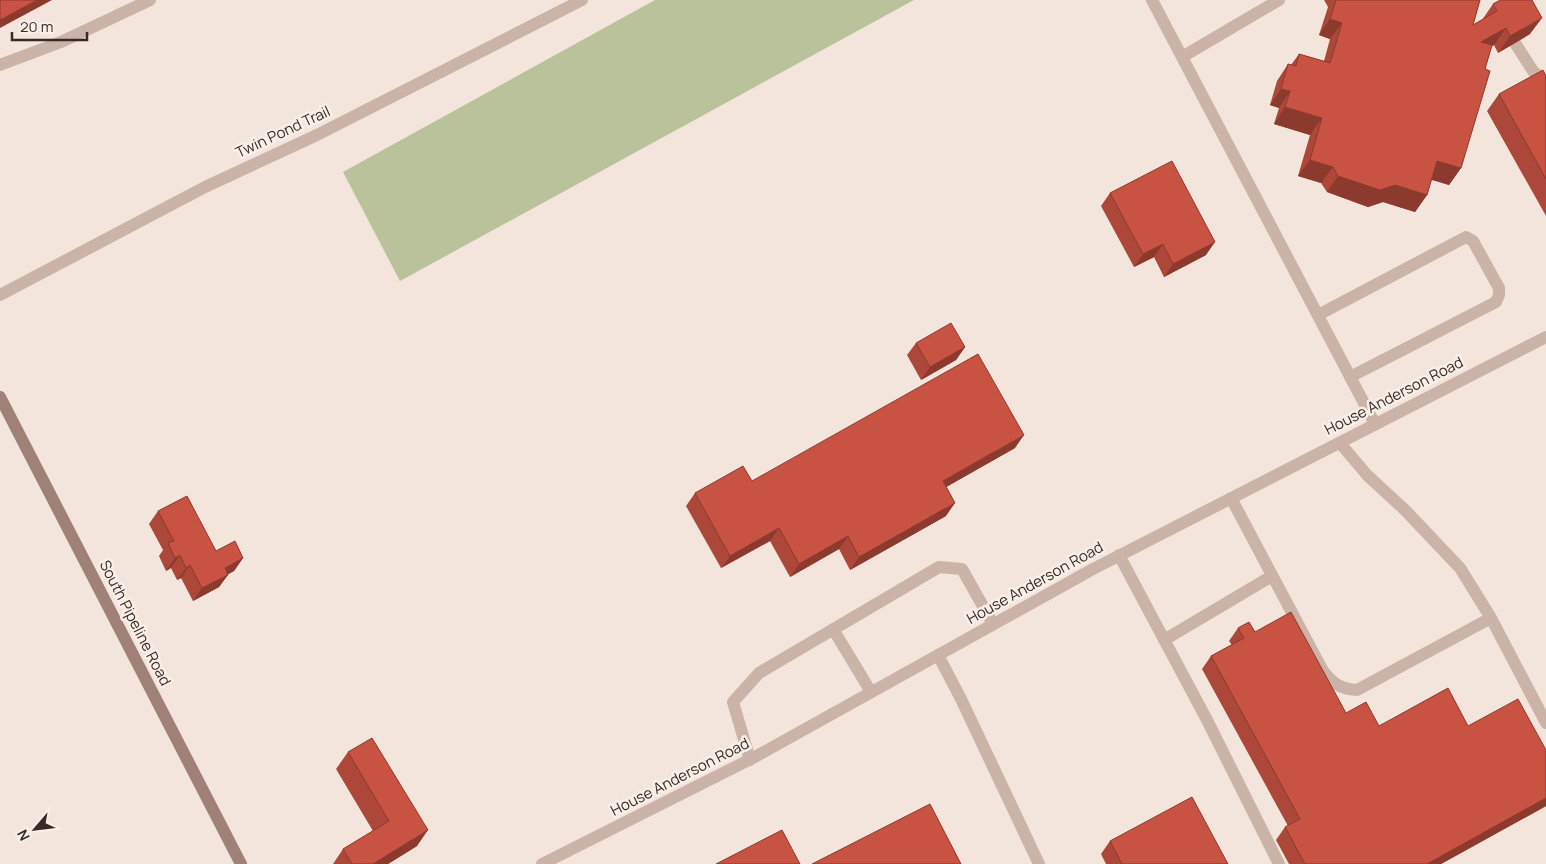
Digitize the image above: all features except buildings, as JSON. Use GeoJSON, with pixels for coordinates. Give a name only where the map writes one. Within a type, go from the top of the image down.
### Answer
{"type":"FeatureCollection","features":[{"type":"Feature","properties":{"kind":"street"},"geometry":{"type":"LineString","coordinates":[[0,66],[61,42],[150,0]]}},
{"type":"Feature","properties":{"kind":"street","name":"Twin Pond Trail"},"geometry":{"type":"LineString","coordinates":[[0,295],[205,187],[317,134],[582,0]]}},
{"type":"Feature","properties":{"kind":"street"},"geometry":{"type":"LineString","coordinates":[[1152,0],[1375,424]]}},
{"type":"Feature","properties":{"kind":"street"},"geometry":{"type":"LineString","coordinates":[[1182,58],[1279,0]]}},
{"type":"Feature","properties":{"kind":"street"},"geometry":{"type":"LineString","coordinates":[[1515,43],[1533,71],[1546,82]]}},
{"type":"Feature","properties":{"kind":"street"},"geometry":{"type":"LineString","coordinates":[[1318,315],[1466,237],[1473,241],[1499,288],[1496,302],[1350,377]]}},
{"type":"Feature","properties":{"kind":"street","name":"House Anderson Road"},"geometry":{"type":"LineString","coordinates":[[542,864],[750,760],[1119,555],[1546,337]]}},
{"type":"Feature","properties":{"kind":"street","name":"South Pipeline Road"},"geometry":{"type":"LineString","coordinates":[[0,397],[241,864]]}},
{"type":"Feature","properties":{"kind":"street"},"geometry":{"type":"LineString","coordinates":[[1340,442],[1367,475],[1406,511],[1460,568],[1491,618],[1546,723]]}},
{"type":"Feature","properties":{"kind":"street"},"geometry":{"type":"LineString","coordinates":[[1231,498],[1323,671],[1328,678],[1344,690],[1358,690],[1491,618]]}},
{"type":"Feature","properties":{"kind":"street"},"geometry":{"type":"LineString","coordinates":[[1119,555],[1207,720],[1280,864]]}},
{"type":"Feature","properties":{"kind":"street"},"geometry":{"type":"LineString","coordinates":[[750,760],[734,702],[759,673],[939,567],[962,569],[994,624]]}},
{"type":"Feature","properties":{"kind":"street"},"geometry":{"type":"LineString","coordinates":[[1164,640],[1272,576]]}},
{"type":"Feature","properties":{"kind":"street"},"geometry":{"type":"LineString","coordinates":[[834,629],[871,692]]}},
{"type":"Feature","properties":{"kind":"street"},"geometry":{"type":"LineString","coordinates":[[938,655],[961,699],[1039,864]]}},
{"type":"Feature","properties":{"kind":"green space"},"geometry":{"type":"Polygon","coordinates":[[[655,0],[914,0],[400,281],[343,172],[655,0]]]}}]}
